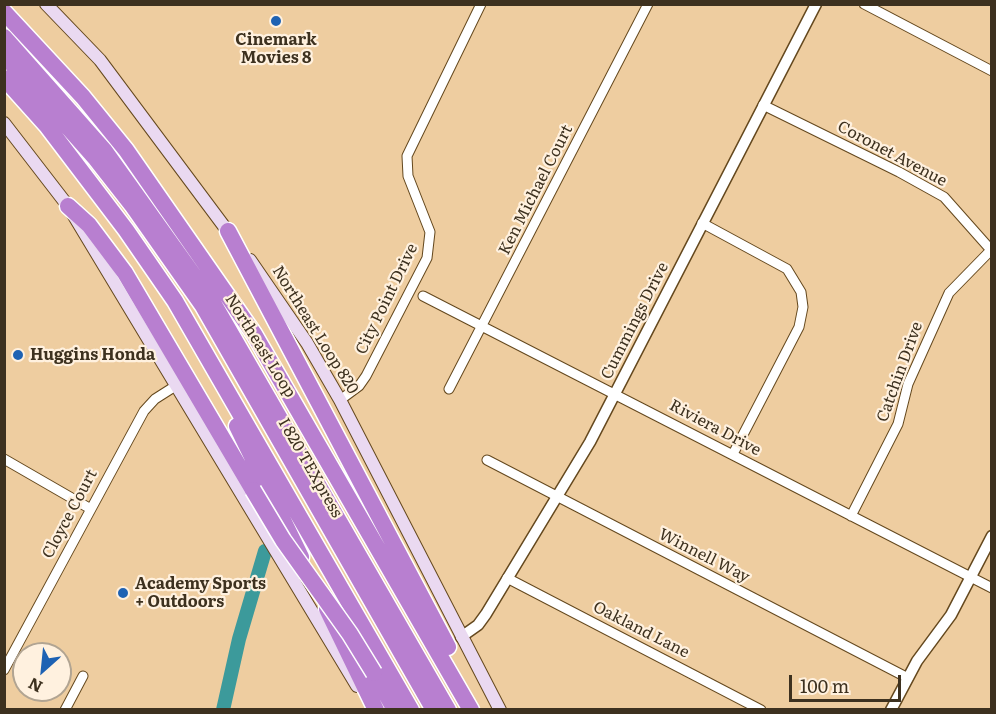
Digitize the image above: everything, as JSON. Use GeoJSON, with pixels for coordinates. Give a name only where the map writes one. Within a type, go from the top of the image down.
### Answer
{"type":"FeatureCollection","features":[{"type":"Feature","properties":{"kind":"highway","name":"Northeast Loop"},"geometry":{"type":"LineString","coordinates":[[4,12],[83,97],[126,150],[204,260],[284,382],[467,703]]}},
{"type":"Feature","properties":{"kind":"highway","name":"I 820 TEXpress"},"geometry":{"type":"LineString","coordinates":[[4,37],[104,150],[201,284],[239,344],[448,710]]}},
{"type":"Feature","properties":{"kind":"highway","name":"I 820 TEXpress"},"geometry":{"type":"LineString","coordinates":[[4,55],[103,168],[202,306],[434,710]]}},
{"type":"Feature","properties":{"kind":"highway"},"geometry":{"type":"LineString","coordinates":[[4,78],[47,126],[126,230],[175,302],[411,710]]}},
{"type":"Feature","properties":{"kind":"highway"},"geometry":{"type":"LineString","coordinates":[[68,206],[89,225],[125,273],[251,496],[350,634],[395,710]]}},
{"type":"Feature","properties":{"kind":"highway"},"geometry":{"type":"LineString","coordinates":[[126,230],[130,244],[215,381],[376,710]]}},
{"type":"Feature","properties":{"kind":"highway"},"geometry":{"type":"LineString","coordinates":[[228,231],[461,672],[467,703]]}},
{"type":"Feature","properties":{"kind":"main road","name":"Northeast Loop 820"},"geometry":{"type":"LineString","coordinates":[[46,4],[100,60],[273,291],[339,400],[500,710]]}},
{"type":"Feature","properties":{"kind":"main road"},"geometry":{"type":"LineString","coordinates":[[4,123],[68,206],[177,385],[251,496],[279,556],[370,710]]}},
{"type":"Feature","properties":{"kind":"street","name":"City Point Drive"},"geometry":{"type":"LineString","coordinates":[[339,400],[363,381],[427,258],[430,232],[408,176],[407,156],[481,4]]}},
{"type":"Feature","properties":{"kind":"street","name":"Ken Michael Court"},"geometry":{"type":"LineString","coordinates":[[449,389],[648,4]]}},
{"type":"Feature","properties":{"kind":"street","name":"Cummings Drive"},"geometry":{"type":"LineString","coordinates":[[461,637],[478,625],[556,495],[576,466],[616,393],[816,4]]}},
{"type":"Feature","properties":{"kind":"street"},"geometry":{"type":"LineString","coordinates":[[864,4],[992,70]]}},
{"type":"Feature","properties":{"kind":"street","name":"Coronet Avenue"},"geometry":{"type":"LineString","coordinates":[[763,105],[899,172],[944,197],[991,249]]}},
{"type":"Feature","properties":{"kind":"street"},"geometry":{"type":"LineString","coordinates":[[702,223],[787,269],[801,292],[803,307],[799,327],[733,454]]}},
{"type":"Feature","properties":{"kind":"street","name":"Catchin Drive"},"geometry":{"type":"LineString","coordinates":[[851,516],[898,424],[908,384],[949,293],[991,249]]}},
{"type":"Feature","properties":{"kind":"street","name":"Riviera Drive"},"geometry":{"type":"LineString","coordinates":[[423,296],[616,393],[992,588]]}},
{"type":"Feature","properties":{"kind":"street","name":"Cloyce Court"},"geometry":{"type":"LineString","coordinates":[[4,670],[89,508],[144,411],[155,399],[177,385]]}},
{"type":"Feature","properties":{"kind":"street"},"geometry":{"type":"LineString","coordinates":[[4,459],[89,508]]}},
{"type":"Feature","properties":{"kind":"street","name":"Winnell Way"},"geometry":{"type":"LineString","coordinates":[[487,460],[908,678]]}},
{"type":"Feature","properties":{"kind":"street"},"geometry":{"type":"LineString","coordinates":[[891,710],[927,646],[951,615],[992,536]]}},
{"type":"Feature","properties":{"kind":"street","name":"Oakland Lane"},"geometry":{"type":"LineString","coordinates":[[507,578],[761,710]]}},
{"type":"Feature","properties":{"kind":"street"},"geometry":{"type":"LineString","coordinates":[[65,710],[83,676]]}},
{"type":"Feature","properties":{"kind":"waterway"},"geometry":{"type":"LineString","coordinates":[[223,710],[239,639],[265,551]]}},
{"type":"Feature","properties":{"kind":"place","name":"Cinemark Movies 8"},"geometry":{"type":"Point","coordinates":[276,21]}},
{"type":"Feature","properties":{"kind":"place","name":"Huggins Honda"},"geometry":{"type":"Point","coordinates":[18,355]}},
{"type":"Feature","properties":{"kind":"place","name":"Academy Sports + Outdoors"},"geometry":{"type":"Point","coordinates":[123,593]}}]}
